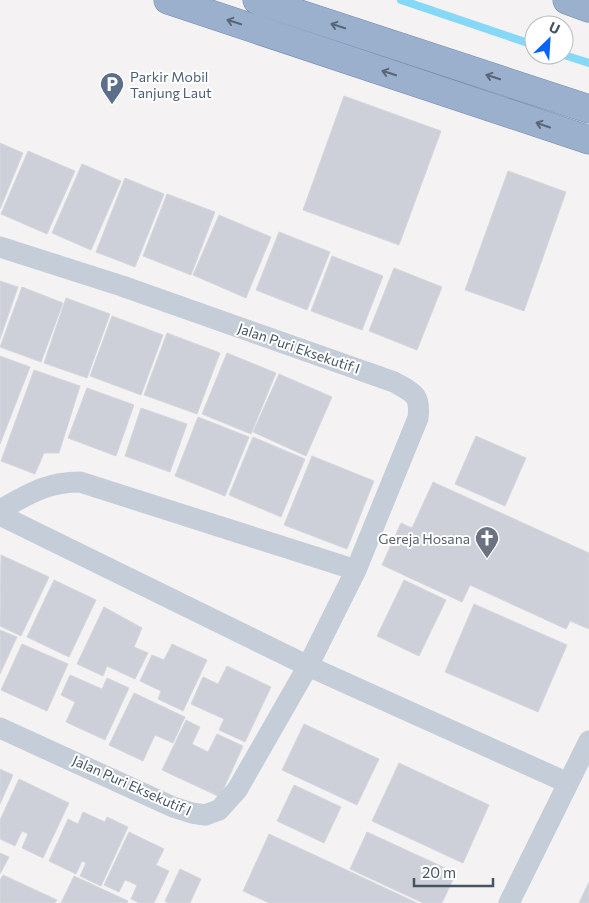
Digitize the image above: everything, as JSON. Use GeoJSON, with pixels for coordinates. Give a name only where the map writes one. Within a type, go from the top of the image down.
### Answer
{"type":"FeatureCollection","features":[{"type":"Feature","properties":{"kind":"highway"},"geometry":{"type":"LineString","coordinates":[[168,0],[589,140]]}},
{"type":"Feature","properties":{"kind":"highway"},"geometry":{"type":"LineString","coordinates":[[257,0],[589,109]]}},
{"type":"Feature","properties":{"kind":"highway"},"geometry":{"type":"LineString","coordinates":[[567,0],[589,8]]}},
{"type":"Feature","properties":{"kind":"street","name":"Jalan Puri Eksekutif I"},"geometry":{"type":"LineString","coordinates":[[0,247],[122,286],[384,378],[416,395],[420,405],[418,418],[356,570],[308,666],[237,790],[219,810],[205,815],[192,814],[173,807],[0,728]]}},
{"type":"Feature","properties":{"kind":"street"},"geometry":{"type":"LineString","coordinates":[[0,510],[38,490],[59,482],[80,482],[356,570]]}},
{"type":"Feature","properties":{"kind":"street"},"geometry":{"type":"LineString","coordinates":[[0,515],[308,666],[568,783]]}},
{"type":"Feature","properties":{"kind":"street"},"geometry":{"type":"LineString","coordinates":[[509,903],[589,741]]}},
{"type":"Feature","properties":{"kind":"building"},"geometry":{"type":"Polygon","coordinates":[[[344,96],[441,131],[399,245],[303,210],[344,96]]]}},
{"type":"Feature","properties":{"kind":"building"},"geometry":{"type":"Polygon","coordinates":[[[0,143],[23,153],[0,209],[0,143]]]}},
{"type":"Feature","properties":{"kind":"building"},"geometry":{"type":"Polygon","coordinates":[[[28,151],[75,171],[47,234],[1,214],[28,151]]]}},
{"type":"Feature","properties":{"kind":"building"},"geometry":{"type":"Polygon","coordinates":[[[82,164],[121,181],[91,250],[52,233],[82,164]]]}},
{"type":"Feature","properties":{"kind":"building"},"geometry":{"type":"Polygon","coordinates":[[[508,171],[566,192],[524,311],[465,290],[508,171]]]}},
{"type":"Feature","properties":{"kind":"building"},"geometry":{"type":"Polygon","coordinates":[[[125,178],[164,194],[135,267],[96,252],[125,178]]]}},
{"type":"Feature","properties":{"kind":"building"},"geometry":{"type":"Polygon","coordinates":[[[167,194],[215,212],[191,275],[143,256],[167,194]]]}},
{"type":"Feature","properties":{"kind":"building"},"geometry":{"type":"Polygon","coordinates":[[[219,215],[271,237],[246,298],[193,275],[219,215]]]}},
{"type":"Feature","properties":{"kind":"building"},"geometry":{"type":"Polygon","coordinates":[[[279,232],[330,252],[307,310],[256,290],[279,232]]]}},
{"type":"Feature","properties":{"kind":"building"},"geometry":{"type":"Polygon","coordinates":[[[332,256],[383,276],[362,330],[311,311],[332,256]]]}},
{"type":"Feature","properties":{"kind":"building"},"geometry":{"type":"Polygon","coordinates":[[[394,268],[442,287],[417,350],[369,331],[394,268]]]}},
{"type":"Feature","properties":{"kind":"building"},"geometry":{"type":"Polygon","coordinates":[[[0,281],[18,287],[0,339],[0,281]]]}},
{"type":"Feature","properties":{"kind":"building"},"geometry":{"type":"Polygon","coordinates":[[[22,287],[63,303],[41,362],[0,347],[22,287]]]}},
{"type":"Feature","properties":{"kind":"building"},"geometry":{"type":"Polygon","coordinates":[[[66,298],[110,314],[87,378],[44,363],[66,298]]]}},
{"type":"Feature","properties":{"kind":"building"},"geometry":{"type":"Polygon","coordinates":[[[112,316],[163,335],[141,395],[90,376],[112,316]]]}},
{"type":"Feature","properties":{"kind":"building"},"geometry":{"type":"Polygon","coordinates":[[[167,333],[220,353],[197,414],[144,395],[167,333]]]}},
{"type":"Feature","properties":{"kind":"building"},"geometry":{"type":"Polygon","coordinates":[[[227,353],[276,373],[251,434],[202,414],[227,353]]]}},
{"type":"Feature","properties":{"kind":"building"},"geometry":{"type":"Polygon","coordinates":[[[0,356],[30,367],[0,444],[0,356]]]}},
{"type":"Feature","properties":{"kind":"building"},"geometry":{"type":"Polygon","coordinates":[[[34,370],[80,386],[59,453],[44,453],[35,474],[1,461],[34,370]]]}},
{"type":"Feature","properties":{"kind":"building"},"geometry":{"type":"Polygon","coordinates":[[[279,374],[332,397],[306,456],[253,432],[279,374]]]}},
{"type":"Feature","properties":{"kind":"building"},"geometry":{"type":"Polygon","coordinates":[[[87,388],[134,405],[116,456],[68,438],[87,388]]]}},
{"type":"Feature","properties":{"kind":"building"},"geometry":{"type":"Polygon","coordinates":[[[141,408],[187,424],[170,472],[125,456],[141,408]]]}},
{"type":"Feature","properties":{"kind":"building"},"geometry":{"type":"Polygon","coordinates":[[[198,417],[249,437],[225,496],[175,476],[198,417]]]}},
{"type":"Feature","properties":{"kind":"building"},"geometry":{"type":"Polygon","coordinates":[[[476,436],[526,458],[505,506],[455,484],[476,436]]]}},
{"type":"Feature","properties":{"kind":"building"},"geometry":{"type":"Polygon","coordinates":[[[253,437],[305,459],[281,517],[229,495],[253,437]]]}},
{"type":"Feature","properties":{"kind":"building"},"geometry":{"type":"Polygon","coordinates":[[[312,456],[374,481],[347,549],[284,525],[312,456]]]}},
{"type":"Feature","properties":{"kind":"building","name":"Gereja Hosana"},"geometry":{"type":"Polygon","coordinates":[[[433,482],[589,553],[589,629],[570,621],[566,629],[470,585],[462,602],[382,565],[401,523],[412,528],[433,482]]]}},
{"type":"Feature","properties":{"kind":"building"},"geometry":{"type":"Polygon","coordinates":[[[1,555],[49,577],[21,636],[0,626],[1,555]]]}},
{"type":"Feature","properties":{"kind":"building"},"geometry":{"type":"Polygon","coordinates":[[[54,580],[96,600],[69,657],[27,637],[54,580]]]}},
{"type":"Feature","properties":{"kind":"building"},"geometry":{"type":"Polygon","coordinates":[[[404,580],[446,600],[419,656],[377,636],[404,580]]]}},
{"type":"Feature","properties":{"kind":"building"},"geometry":{"type":"Polygon","coordinates":[[[474,604],[567,645],[538,712],[445,672],[474,604]]]}},
{"type":"Feature","properties":{"kind":"building"},"geometry":{"type":"Polygon","coordinates":[[[104,607],[142,628],[134,647],[148,653],[135,679],[107,666],[103,676],[77,664],[104,607]]]}},
{"type":"Feature","properties":{"kind":"building"},"geometry":{"type":"Polygon","coordinates":[[[0,630],[17,637],[0,674],[0,630]]]}},
{"type":"Feature","properties":{"kind":"building"},"geometry":{"type":"Polygon","coordinates":[[[22,644],[68,664],[47,711],[1,690],[22,644]]]}},
{"type":"Feature","properties":{"kind":"building"},"geometry":{"type":"Polygon","coordinates":[[[172,644],[207,660],[183,711],[158,699],[161,691],[140,681],[152,655],[164,660],[172,644]]]}},
{"type":"Feature","properties":{"kind":"building"},"geometry":{"type":"Polygon","coordinates":[[[227,666],[271,687],[245,742],[219,730],[224,719],[191,704],[203,677],[218,684],[227,666]]]}},
{"type":"Feature","properties":{"kind":"building"},"geometry":{"type":"Polygon","coordinates":[[[70,675],[102,689],[107,678],[129,688],[105,740],[66,722],[75,702],[61,695],[70,675]]]}},
{"type":"Feature","properties":{"kind":"building"},"geometry":{"type":"Polygon","coordinates":[[[134,693],[185,717],[173,743],[155,735],[143,761],[109,745],[134,693]]]}},
{"type":"Feature","properties":{"kind":"building"},"geometry":{"type":"Polygon","coordinates":[[[186,720],[200,727],[192,744],[208,752],[217,734],[243,746],[220,797],[162,770],[186,720]]]}},
{"type":"Feature","properties":{"kind":"building"},"geometry":{"type":"Polygon","coordinates":[[[304,724],[379,759],[357,805],[282,770],[304,724]]]}},
{"type":"Feature","properties":{"kind":"building"},"geometry":{"type":"Polygon","coordinates":[[[399,763],[489,805],[463,863],[372,821],[399,763]]]}},
{"type":"Feature","properties":{"kind":"building"},"geometry":{"type":"Polygon","coordinates":[[[0,769],[13,775],[0,804],[0,769]]]}},
{"type":"Feature","properties":{"kind":"building"},"geometry":{"type":"Polygon","coordinates":[[[19,779],[69,803],[43,858],[22,848],[28,834],[22,831],[15,846],[0,839],[0,820],[19,779]]]}},
{"type":"Feature","properties":{"kind":"building"},"geometry":{"type":"Polygon","coordinates":[[[294,785],[341,807],[324,843],[277,821],[294,785]]]}},
{"type":"Feature","properties":{"kind":"building"},"geometry":{"type":"Polygon","coordinates":[[[83,812],[105,822],[107,817],[128,827],[101,886],[80,876],[86,863],[82,861],[76,874],[49,861],[68,819],[78,824],[83,812]]]}},
{"type":"Feature","properties":{"kind":"building"},"geometry":{"type":"Polygon","coordinates":[[[129,832],[164,849],[156,865],[169,871],[154,903],[139,903],[131,899],[137,885],[125,880],[119,892],[104,885],[129,832]]]}},
{"type":"Feature","properties":{"kind":"building"},"geometry":{"type":"Polygon","coordinates":[[[367,832],[456,873],[442,903],[423,903],[350,869],[367,832]]]}},
{"type":"Feature","properties":{"kind":"building"},"geometry":{"type":"Polygon","coordinates":[[[269,834],[417,903],[269,903],[243,891],[269,834]]]}},
{"type":"Feature","properties":{"kind":"building"},"geometry":{"type":"Polygon","coordinates":[[[0,853],[9,857],[0,874],[0,853]]]}},
{"type":"Feature","properties":{"kind":"building"},"geometry":{"type":"Polygon","coordinates":[[[180,869],[201,879],[190,903],[168,903],[165,901],[180,869]]]}},
{"type":"Feature","properties":{"kind":"building"},"geometry":{"type":"Polygon","coordinates":[[[3,875],[57,900],[55,903],[0,903],[0,880],[3,875]]]}},
{"type":"Feature","properties":{"kind":"building"},"geometry":{"type":"Polygon","coordinates":[[[74,876],[128,901],[127,903],[61,903],[74,876]]]}},
{"type":"Feature","properties":{"kind":"building"},"geometry":{"type":"Polygon","coordinates":[[[589,882],[589,903],[579,903],[589,882]]]}},
{"type":"Feature","properties":{"kind":"waterway"},"geometry":{"type":"LineString","coordinates":[[401,0],[524,42]]}},
{"type":"Feature","properties":{"kind":"waterway"},"geometry":{"type":"LineString","coordinates":[[574,58],[589,63]]}},
{"type":"Feature","properties":{"kind":"place","name":"Parkir Mobil Tanjung Laut"},"geometry":{"type":"Point","coordinates":[112,105]}},
{"type":"Feature","properties":{"kind":"place","name":"Gereja Hosana"},"geometry":{"type":"Point","coordinates":[487,559]}}]}
